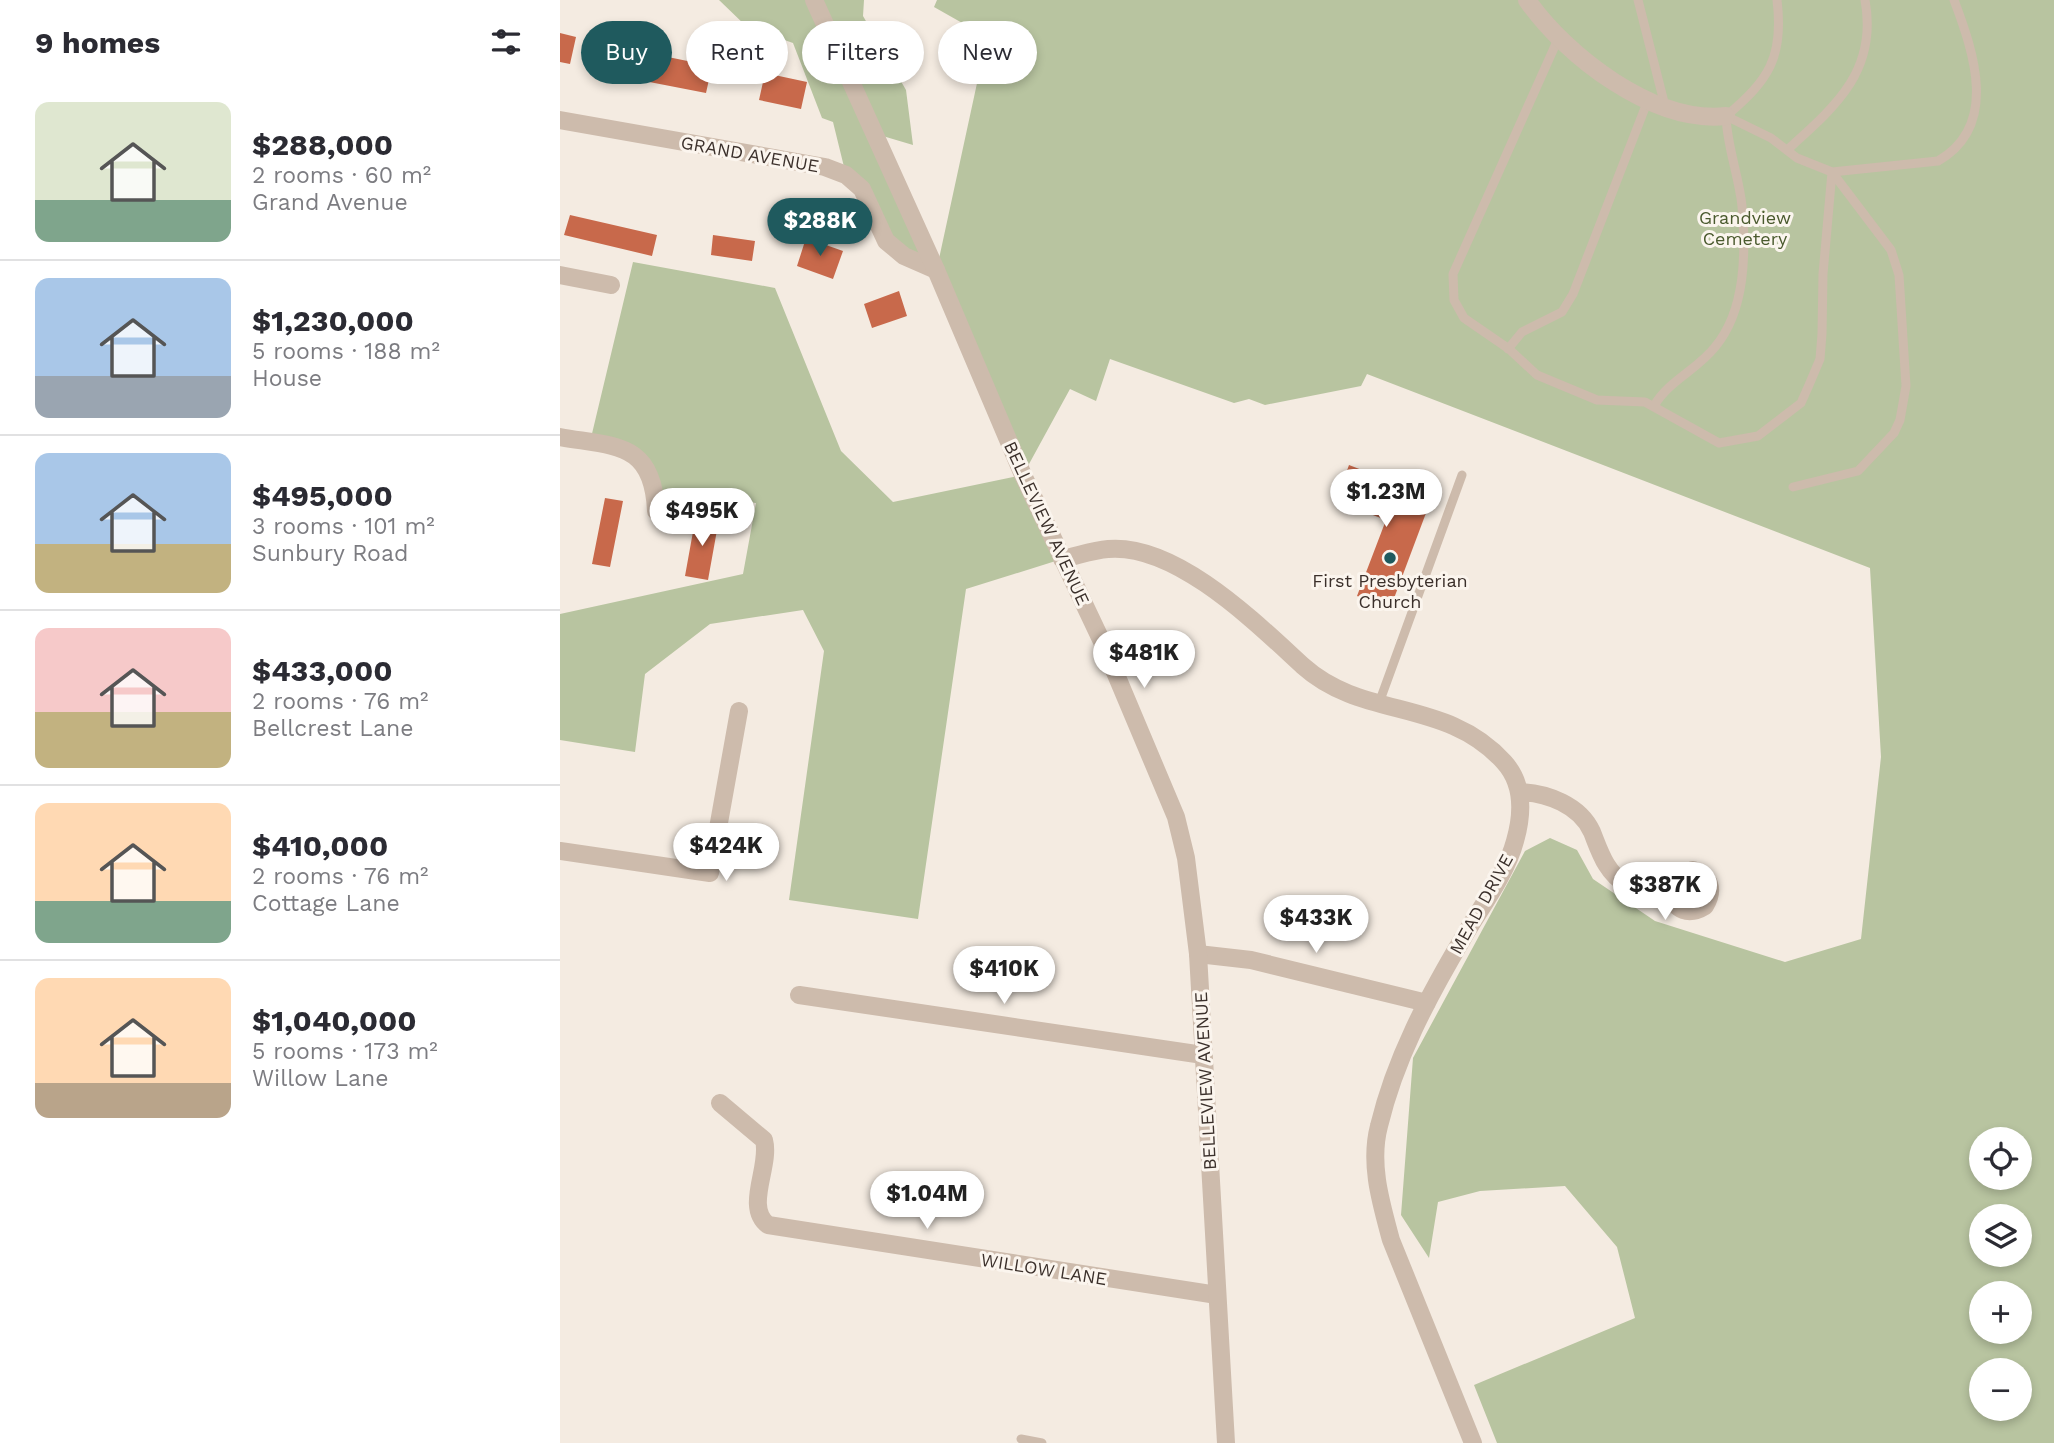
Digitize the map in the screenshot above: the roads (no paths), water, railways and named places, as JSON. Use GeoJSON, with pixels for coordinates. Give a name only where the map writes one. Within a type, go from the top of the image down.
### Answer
{"type":"FeatureCollection","features":[{"type":"Feature","properties":{"kind":"street","name":"BELLEVIEW AVENUE"},"geometry":{"type":"LineString","coordinates":[[814,0],[1062,559],[1104,646],[1176,817],[1186,858],[1198,954],[1226,1443]]}},
{"type":"Feature","properties":{"kind":"street"},"geometry":{"type":"LineString","coordinates":[[1527,0],[1558,38],[1598,70],[1648,100],[1709,118],[1726,116]]}},
{"type":"Feature","properties":{"kind":"street","name":"GRAND AVENUE"},"geometry":{"type":"LineString","coordinates":[[560,120],[825,167],[846,175],[862,189],[886,241],[904,256],[936,270]]}},
{"type":"Feature","properties":{"kind":"street"},"geometry":{"type":"LineString","coordinates":[[560,275],[611,285]]}},
{"type":"Feature","properties":{"kind":"street"},"geometry":{"type":"LineString","coordinates":[[560,437],[621,447],[643,461],[655,490],[656,511]]}},
{"type":"Feature","properties":{"kind":"street"},"geometry":{"type":"LineString","coordinates":[[1062,559],[1109,549],[1152,555],[1172,564],[1257,623],[1314,676],[1334,688],[1471,731],[1505,763],[1517,779],[1520,792],[1549,797],[1576,812],[1591,832],[1605,864],[1628,886],[1669,893]]}},
{"type":"Feature","properties":{"kind":"street"},"geometry":{"type":"LineString","coordinates":[[561,855],[710,873],[739,711]]}},
{"type":"Feature","properties":{"kind":"street","name":"MEAD DRIVE"},"geometry":{"type":"LineString","coordinates":[[1473,1443],[1395,1252],[1376,1175],[1378,1128],[1392,1083],[1427,1003],[1507,863],[1519,824],[1520,792]]}},
{"type":"Feature","properties":{"kind":"street"},"geometry":{"type":"LineString","coordinates":[[1198,954],[1251,960],[1427,1003]]}},
{"type":"Feature","properties":{"kind":"street"},"geometry":{"type":"LineString","coordinates":[[799,995],[1203,1055]]}},
{"type":"Feature","properties":{"kind":"street","name":"WILLOW LANE"},"geometry":{"type":"LineString","coordinates":[[720,1103],[764,1140],[765,1156],[758,1214],[768,1226],[1217,1295]]}},
{"type":"Feature","properties":{"kind":"lane"},"geometry":{"type":"LineString","coordinates":[[1638,0],[1665,106]]}},
{"type":"Feature","properties":{"kind":"lane"},"geometry":{"type":"LineString","coordinates":[[1726,116],[1757,89],[1771,66],[1780,29],[1777,0]]}},
{"type":"Feature","properties":{"kind":"lane"},"geometry":{"type":"LineString","coordinates":[[1787,150],[1817,123],[1856,76],[1864,60],[1868,19],[1865,0]]}},
{"type":"Feature","properties":{"kind":"lane"},"geometry":{"type":"LineString","coordinates":[[1726,116],[1771,138],[1797,158],[1832,172],[1938,161],[1951,153],[1969,135],[1977,103],[1975,64],[1954,0]]}},
{"type":"Feature","properties":{"kind":"lane"},"geometry":{"type":"LineString","coordinates":[[1558,38],[1453,274],[1454,300],[1464,318],[1508,349],[1537,375],[1579,395],[1597,400],[1646,402],[1718,443],[1758,436],[1801,403],[1820,359],[1824,244],[1832,172]]}},
{"type":"Feature","properties":{"kind":"lane"},"geometry":{"type":"LineString","coordinates":[[1508,349],[1522,332],[1562,312],[1573,294],[1648,100]]}},
{"type":"Feature","properties":{"kind":"lane"},"geometry":{"type":"LineString","coordinates":[[1654,406],[1663,390],[1684,377],[1716,347],[1741,290],[1742,205],[1726,116]]}},
{"type":"Feature","properties":{"kind":"lane"},"geometry":{"type":"LineString","coordinates":[[1793,486],[1858,471],[1894,433],[1900,420],[1906,386],[1899,275],[1891,250],[1832,172]]}},
{"type":"Feature","properties":{"kind":"lane"},"geometry":{"type":"LineString","coordinates":[[1380,703],[1462,475]]}},
{"type":"Feature","properties":{"kind":"lane"},"geometry":{"type":"LineString","coordinates":[[1021,1439],[1042,1443]]}},
{"type":"Feature","properties":{"kind":"place","name":"First Presbyterian Church"},"geometry":{"type":"Point","coordinates":[1390,558]}},
{"type":"Feature","properties":{"kind":"park label","name":"Grandview Cemetery"},"geometry":{"type":"Point","coordinates":[1745,227]}}]}
